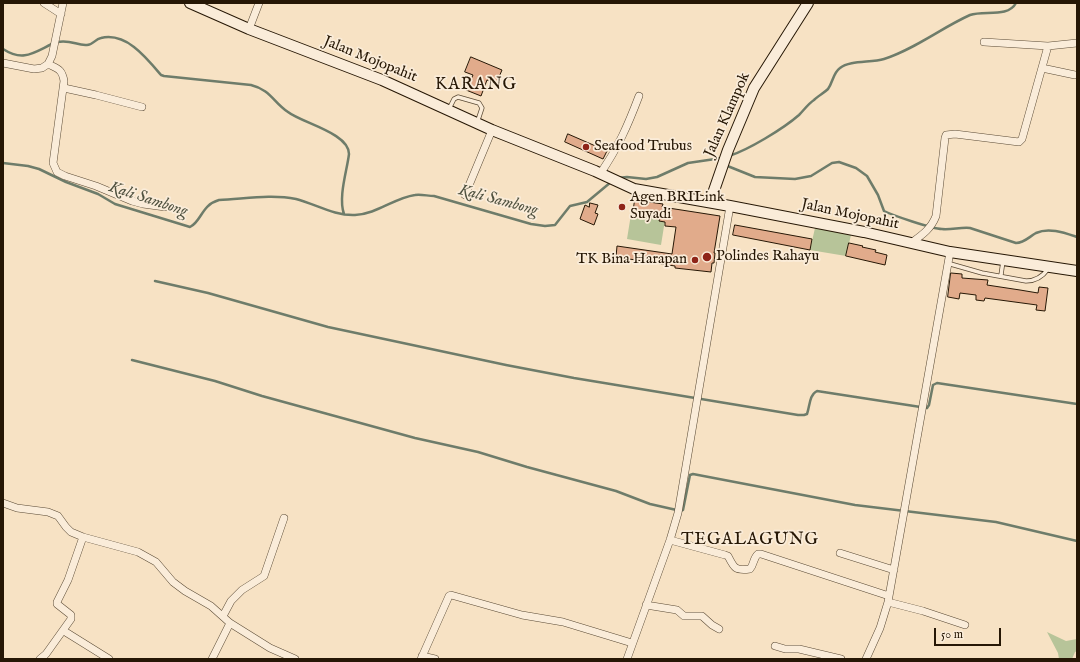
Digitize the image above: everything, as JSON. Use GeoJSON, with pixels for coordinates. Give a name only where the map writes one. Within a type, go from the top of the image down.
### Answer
{"type":"FeatureCollection","features":[{"type":"Feature","properties":{"kind":"street"},"geometry":{"type":"LineString","coordinates":[[44,3],[61,14]]}},
{"type":"Feature","properties":{"kind":"street"},"geometry":{"type":"LineString","coordinates":[[3,63],[34,69],[42,68],[48,64],[52,56],[56,40],[63,3]]}},
{"type":"Feature","properties":{"kind":"street","name":"Jalan Mojopahit"},"geometry":{"type":"LineString","coordinates":[[190,3],[249,29],[382,80],[492,130],[638,190],[710,202],[864,232],[950,252],[1077,271]]}},
{"type":"Feature","properties":{"kind":"street"},"geometry":{"type":"LineString","coordinates":[[249,29],[259,3]]}},
{"type":"Feature","properties":{"kind":"street","name":"Jalan Klampok"},"geometry":{"type":"LineString","coordinates":[[710,202],[721,168],[754,88],[808,3]]}},
{"type":"Feature","properties":{"kind":"street"},"geometry":{"type":"LineString","coordinates":[[984,42],[1048,46],[1077,43]]}},
{"type":"Feature","properties":{"kind":"street"},"geometry":{"type":"LineString","coordinates":[[911,243],[928,231],[934,224],[939,199],[946,135],[955,134],[1019,142],[1022,139],[1048,46]]}},
{"type":"Feature","properties":{"kind":"street"},"geometry":{"type":"LineString","coordinates":[[48,64],[58,68],[63,74],[64,88],[53,163],[57,172],[132,201],[165,207]]}},
{"type":"Feature","properties":{"kind":"street"},"geometry":{"type":"LineString","coordinates":[[1042,68],[1075,75]]}},
{"type":"Feature","properties":{"kind":"street"},"geometry":{"type":"LineString","coordinates":[[64,88],[142,107]]}},
{"type":"Feature","properties":{"kind":"street"},"geometry":{"type":"LineString","coordinates":[[602,175],[624,135],[639,96]]}},
{"type":"Feature","properties":{"kind":"street"},"geometry":{"type":"LineString","coordinates":[[465,195],[492,130]]}},
{"type":"Feature","properties":{"kind":"street"},"geometry":{"type":"LineString","coordinates":[[627,659],[670,540],[678,513],[730,206]]}},
{"type":"Feature","properties":{"kind":"street"},"geometry":{"type":"LineString","coordinates":[[866,659],[880,628],[894,570],[922,403],[950,252]]}},
{"type":"Feature","properties":{"kind":"street"},"geometry":{"type":"LineString","coordinates":[[3,503],[17,508],[48,512],[58,516],[71,532],[83,537],[138,552],[156,562],[173,582],[185,591],[211,606],[230,623],[270,648],[295,659]]}},
{"type":"Feature","properties":{"kind":"street"},"geometry":{"type":"LineString","coordinates":[[223,616],[231,601],[242,590],[264,576],[284,518]]}},
{"type":"Feature","properties":{"kind":"street"},"geometry":{"type":"LineString","coordinates":[[40,659],[46,654],[64,631],[71,619],[71,617],[57,604],[57,602],[68,580],[83,537]]}},
{"type":"Feature","properties":{"kind":"street"},"geometry":{"type":"LineString","coordinates":[[670,540],[728,556],[733,567],[739,569],[751,569],[754,557],[761,554],[965,625]]}},
{"type":"Feature","properties":{"kind":"street"},"geometry":{"type":"LineString","coordinates":[[840,553],[894,570]]}},
{"type":"Feature","properties":{"kind":"street"},"geometry":{"type":"LineString","coordinates":[[435,659],[421,657],[449,596],[451,595],[522,615],[563,622],[632,643]]}},
{"type":"Feature","properties":{"kind":"street"},"geometry":{"type":"LineString","coordinates":[[646,605],[677,610],[684,616],[702,616],[719,629]]}},
{"type":"Feature","properties":{"kind":"street"},"geometry":{"type":"LineString","coordinates":[[212,659],[230,623]]}},
{"type":"Feature","properties":{"kind":"street"},"geometry":{"type":"LineString","coordinates":[[64,631],[109,659]]}},
{"type":"Feature","properties":{"kind":"street"},"geometry":{"type":"LineString","coordinates":[[775,646],[785,649],[800,649],[840,659]]}},
{"type":"Feature","properties":{"kind":"lane"},"geometry":{"type":"LineString","coordinates":[[449,110],[454,99],[458,96],[479,103],[482,108],[477,123]]}},
{"type":"Feature","properties":{"kind":"lane"},"geometry":{"type":"LineString","coordinates":[[961,266],[964,254]]}},
{"type":"Feature","properties":{"kind":"lane"},"geometry":{"type":"LineString","coordinates":[[1001,276],[1003,260]]}},
{"type":"Feature","properties":{"kind":"lane"},"geometry":{"type":"LineString","coordinates":[[948,263],[982,273],[1031,281],[1043,275],[1050,267]]}},
{"type":"Feature","properties":{"kind":"green space"},"geometry":{"type":"Polygon","coordinates":[[[632,208],[666,214],[661,245],[627,239],[632,208]]]}},
{"type":"Feature","properties":{"kind":"green space"},"geometry":{"type":"Polygon","coordinates":[[[815,228],[851,235],[846,256],[810,250],[815,228]]]}},
{"type":"Feature","properties":{"kind":"green space"},"geometry":{"type":"Polygon","coordinates":[[[1047,632],[1066,641],[1077,639],[1077,651],[1072,659],[1059,659],[1058,653],[1047,632]]]}},
{"type":"Feature","properties":{"kind":"building"},"geometry":{"type":"Polygon","coordinates":[[[471,57],[502,70],[496,84],[487,80],[481,96],[466,90],[473,75],[465,72],[471,57]]]}},
{"type":"Feature","properties":{"kind":"building","name":"Seafood Trubus"},"geometry":{"type":"Polygon","coordinates":[[[568,134],[607,151],[603,159],[565,142],[568,134]]]}},
{"type":"Feature","properties":{"kind":"building"},"geometry":{"type":"Polygon","coordinates":[[[635,200],[663,204],[662,207],[720,216],[714,253],[714,263],[712,263],[711,272],[675,268],[675,266],[616,257],[617,246],[672,254],[676,227],[665,226],[665,222],[659,221],[660,218],[633,214],[635,200]]]}},
{"type":"Feature","properties":{"kind":"building"},"geometry":{"type":"Polygon","coordinates":[[[590,203],[598,205],[595,213],[598,214],[594,225],[580,219],[585,205],[589,207],[590,203]]]}},
{"type":"Feature","properties":{"kind":"building"},"geometry":{"type":"Polygon","coordinates":[[[735,225],[812,239],[810,250],[733,235],[735,225]]]}},
{"type":"Feature","properties":{"kind":"building"},"geometry":{"type":"Polygon","coordinates":[[[849,243],[876,250],[875,252],[887,255],[885,265],[846,256],[849,243]]]}},
{"type":"Feature","properties":{"kind":"building"},"geometry":{"type":"Polygon","coordinates":[[[951,273],[962,274],[962,278],[988,280],[987,285],[1038,293],[1039,287],[1048,288],[1045,311],[1036,310],[1037,305],[985,298],[984,301],[976,300],[976,295],[960,293],[959,299],[948,297],[951,273]]]}},
{"type":"Feature","properties":{"kind":"waterway","name":"Kali Sambong"},"geometry":{"type":"LineString","coordinates":[[729,156],[775,133],[792,121],[810,103],[828,89],[836,72],[844,65],[884,59],[906,50],[970,15],[1002,12],[1012,8],[1016,3]]}},
{"type":"Feature","properties":{"kind":"waterway"},"geometry":{"type":"LineString","coordinates":[[57,42],[66,41],[80,45],[87,45],[101,38],[110,37],[119,39],[127,42],[135,48],[161,75],[258,87],[268,93],[288,112],[333,134],[347,147],[349,154],[342,192],[342,207],[344,214]]}},
{"type":"Feature","properties":{"kind":"waterway"},"geometry":{"type":"LineString","coordinates":[[3,49],[10,53],[22,56],[28,55],[52,44]]}},
{"type":"Feature","properties":{"kind":"waterway","name":"Kali Sambong"},"geometry":{"type":"LineString","coordinates":[[617,178],[627,177],[646,179],[657,177],[688,163],[722,158]]}},
{"type":"Feature","properties":{"kind":"waterway"},"geometry":{"type":"LineString","coordinates":[[725,165],[755,177],[795,179],[811,176],[832,163],[839,162],[856,168],[867,176],[878,195],[884,211],[912,222],[942,229],[970,228],[1016,243],[1024,241],[1041,231],[1057,231],[1077,237]]}},
{"type":"Feature","properties":{"kind":"waterway","name":"Kali Sambong"},"geometry":{"type":"LineString","coordinates":[[3,163],[39,169],[66,182],[98,194],[115,204],[190,227],[197,221],[209,205],[219,200],[267,197],[287,198],[303,201],[340,214],[355,215],[371,212],[400,199],[415,195],[434,196],[531,224],[545,226],[555,225],[570,206],[587,202],[611,182]]}},
{"type":"Feature","properties":{"kind":"waterway"},"geometry":{"type":"LineString","coordinates":[[155,281],[208,293],[328,327],[506,365],[574,378],[798,415],[807,414],[812,395],[817,391],[927,408],[933,385],[937,383],[1077,404]]}},
{"type":"Feature","properties":{"kind":"waterway"},"geometry":{"type":"LineString","coordinates":[[132,360],[215,381],[262,396],[415,438],[478,452],[616,491],[650,504],[681,511],[683,510],[690,475],[693,474],[855,505],[996,522],[1077,541]]}},
{"type":"Feature","properties":{"kind":"place","name":"Seafood Trubus"},"geometry":{"type":"Point","coordinates":[586,147]}},
{"type":"Feature","properties":{"kind":"place","name":"Agen BRILink Suyadi"},"geometry":{"type":"Point","coordinates":[622,207]}},
{"type":"Feature","properties":{"kind":"place","name":"Polindes Rahayu"},"geometry":{"type":"Point","coordinates":[707,257]}},
{"type":"Feature","properties":{"kind":"place","name":"TK Bina Harapan"},"geometry":{"type":"Point","coordinates":[695,260]}},
{"type":"Feature","properties":{"kind":"district","name":"KARANG"},"geometry":{"type":"Point","coordinates":[476,86]}},
{"type":"Feature","properties":{"kind":"district","name":"TEGALAGUNG"},"geometry":{"type":"Point","coordinates":[750,541]}}]}
